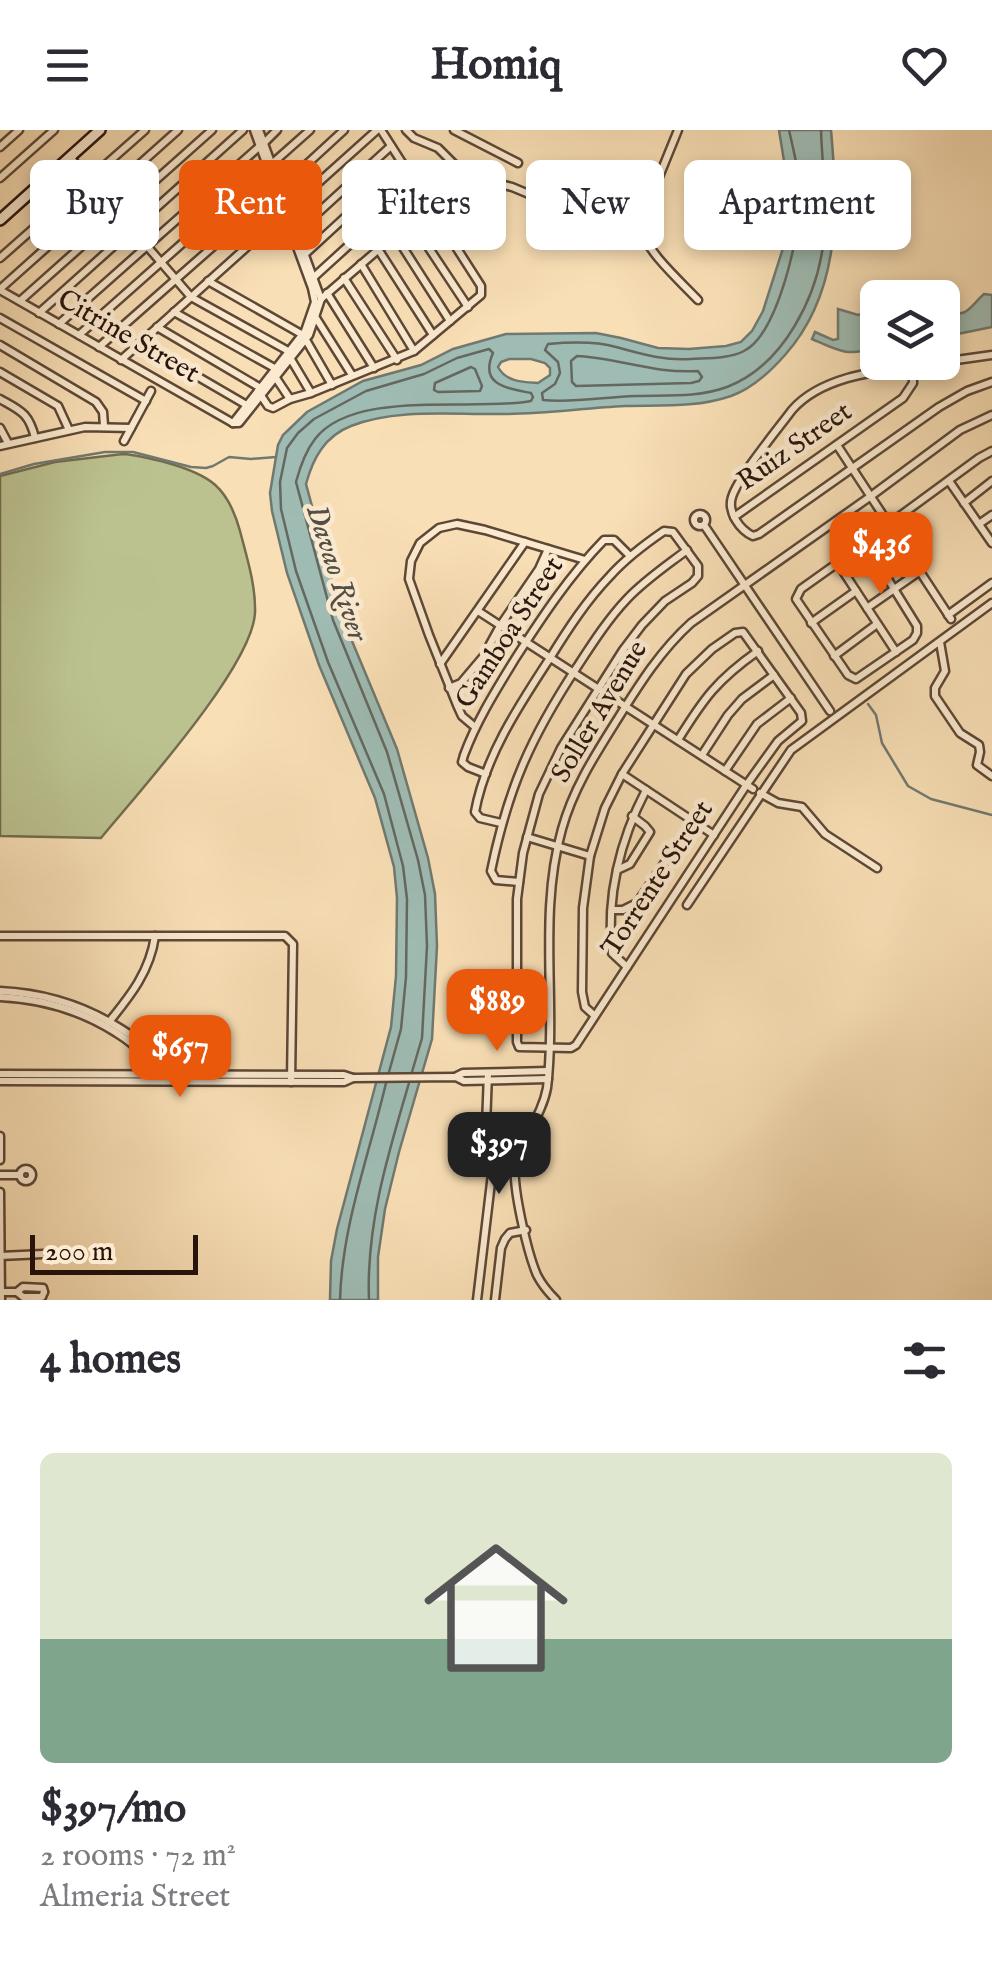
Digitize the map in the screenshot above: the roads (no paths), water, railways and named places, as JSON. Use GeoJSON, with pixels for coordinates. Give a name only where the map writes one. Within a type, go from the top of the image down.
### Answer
{"type":"FeatureCollection","features":[{"type":"Feature","properties":{"kind":"street"},"geometry":{"type":"LineString","coordinates":[[0,178],[54,130]]}},
{"type":"Feature","properties":{"kind":"street"},"geometry":{"type":"LineString","coordinates":[[0,220],[100,130]]}},
{"type":"Feature","properties":{"kind":"street"},"geometry":{"type":"LineString","coordinates":[[111,160],[145,130]]}},
{"type":"Feature","properties":{"kind":"street"},"geometry":{"type":"LineString","coordinates":[[145,160],[178,130]]}},
{"type":"Feature","properties":{"kind":"street"},"geometry":{"type":"LineString","coordinates":[[159,177],[212,130]]}},
{"type":"Feature","properties":{"kind":"street"},"geometry":{"type":"LineString","coordinates":[[159,205],[243,130]]}},
{"type":"Feature","properties":{"kind":"street"},"geometry":{"type":"LineString","coordinates":[[256,130],[268,160]]}},
{"type":"Feature","properties":{"kind":"street"},"geometry":{"type":"LineString","coordinates":[[159,235],[278,130]]}},
{"type":"Feature","properties":{"kind":"street"},"geometry":{"type":"LineString","coordinates":[[278,160],[310,130]]}},
{"type":"Feature","properties":{"kind":"street"},"geometry":{"type":"LineString","coordinates":[[311,160],[344,130]]}},
{"type":"Feature","properties":{"kind":"street"},"geometry":{"type":"LineString","coordinates":[[322,180],[379,130],[401,160]]}},
{"type":"Feature","properties":{"kind":"street"},"geometry":{"type":"LineString","coordinates":[[406,130],[414,138],[438,148],[465,175],[526,193]]}},
{"type":"Feature","properties":{"kind":"street"},"geometry":{"type":"LineString","coordinates":[[454,130],[518,163]]}},
{"type":"Feature","properties":{"kind":"street"},"geometry":{"type":"LineString","coordinates":[[678,130],[639,226],[666,266],[698,300]]}},
{"type":"Feature","properties":{"kind":"street"},"geometry":{"type":"LineString","coordinates":[[0,147],[13,132]]}},
{"type":"Feature","properties":{"kind":"street"},"geometry":{"type":"LineString","coordinates":[[322,209],[392,146]]}},
{"type":"Feature","properties":{"kind":"street"},"geometry":{"type":"LineString","coordinates":[[305,254],[342,220]]}},
{"type":"Feature","properties":{"kind":"street"},"geometry":{"type":"LineString","coordinates":[[0,258],[30,232]]}},
{"type":"Feature","properties":{"kind":"street"},"geometry":{"type":"LineString","coordinates":[[78,335],[179,246]]}},
{"type":"Feature","properties":{"kind":"street"},"geometry":{"type":"LineString","coordinates":[[0,290],[45,250]]}},
{"type":"Feature","properties":{"kind":"street"},"geometry":{"type":"LineString","coordinates":[[20,302],[77,250]]}},
{"type":"Feature","properties":{"kind":"street"},"geometry":{"type":"LineString","coordinates":[[40,313],[109,250]]}},
{"type":"Feature","properties":{"kind":"street"},"geometry":{"type":"LineString","coordinates":[[60,324],[142,250]]}},
{"type":"Feature","properties":{"kind":"street"},"geometry":{"type":"LineString","coordinates":[[150,250],[191,297],[290,354],[311,393]]}},
{"type":"Feature","properties":{"kind":"street"},"geometry":{"type":"LineString","coordinates":[[100,347],[209,250]]}},
{"type":"Feature","properties":{"kind":"street"},"geometry":{"type":"LineString","coordinates":[[121,360],[243,250]]}},
{"type":"Feature","properties":{"kind":"street"},"geometry":{"type":"LineString","coordinates":[[299,250],[315,298],[304,337]]}},
{"type":"Feature","properties":{"kind":"street"},"geometry":{"type":"LineString","coordinates":[[304,250],[324,296],[374,368]]}},
{"type":"Feature","properties":{"kind":"street"},"geometry":{"type":"LineString","coordinates":[[314,277],[344,250]]}},
{"type":"Feature","properties":{"kind":"street"},"geometry":{"type":"LineString","coordinates":[[140,343],[249,407],[304,337],[324,296],[377,250]]}},
{"type":"Feature","properties":{"kind":"street"},"geometry":{"type":"LineString","coordinates":[[379,250],[433,335]]}},
{"type":"Feature","properties":{"kind":"street"},"geometry":{"type":"LineString","coordinates":[[405,250],[450,321]]}},
{"type":"Feature","properties":{"kind":"street"},"geometry":{"type":"LineString","coordinates":[[431,250],[468,307]]}},
{"type":"Feature","properties":{"kind":"street"},"geometry":{"type":"LineString","coordinates":[[157,327],[261,391],[271,408],[397,360],[468,307],[482,292],[481,286],[458,250]]}},
{"type":"Feature","properties":{"kind":"street"},"geometry":{"type":"LineString","coordinates":[[361,264],[414,351]]}},
{"type":"Feature","properties":{"kind":"street"},"geometry":{"type":"LineString","coordinates":[[344,278],[397,360]]}},
{"type":"Feature","properties":{"kind":"street"},"geometry":{"type":"LineString","coordinates":[[208,281],[304,337],[332,384]]}},
{"type":"Feature","properties":{"kind":"street","name":"Citrine Street"},"geometry":{"type":"LineString","coordinates":[[0,290],[233,424],[249,407]]}},
{"type":"Feature","properties":{"kind":"street"},"geometry":{"type":"LineString","coordinates":[[174,312],[276,372],[290,399]]}},
{"type":"Feature","properties":{"kind":"street"},"geometry":{"type":"LineString","coordinates":[[0,318],[146,401]]}},
{"type":"Feature","properties":{"kind":"street"},"geometry":{"type":"LineString","coordinates":[[316,318],[352,375]]}},
{"type":"Feature","properties":{"kind":"street"},"geometry":{"type":"LineString","coordinates":[[0,345],[96,402],[103,412],[104,426]]}},
{"type":"Feature","properties":{"kind":"street"},"geometry":{"type":"LineString","coordinates":[[960,359],[992,354]]}},
{"type":"Feature","properties":{"kind":"street"},"geometry":{"type":"LineString","coordinates":[[0,372],[58,406],[69,430]]}},
{"type":"Feature","properties":{"kind":"street"},"geometry":{"type":"LineString","coordinates":[[860,377],[832,382],[802,400],[735,490],[731,503],[734,517],[750,536],[756,536],[939,406],[992,382]]}},
{"type":"Feature","properties":{"kind":"street","name":"Ruiz Street"},"geometry":{"type":"LineString","coordinates":[[734,517],[903,398],[912,380]]}},
{"type":"Feature","properties":{"kind":"street"},"geometry":{"type":"LineString","coordinates":[[124,440],[151,391]]}},
{"type":"Feature","properties":{"kind":"street"},"geometry":{"type":"LineString","coordinates":[[0,399],[27,415],[35,438]]}},
{"type":"Feature","properties":{"kind":"street","name":"Soller Avenue"},"geometry":{"type":"LineString","coordinates":[[556,1300],[536,1282],[514,1182],[515,1162],[542,1107],[548,1075],[550,898],[558,846],[582,779],[651,667],[676,636],[960,430],[992,414]]}},
{"type":"Feature","properties":{"kind":"street"},"geometry":{"type":"LineString","coordinates":[[0,428],[4,445],[69,430],[131,428]]}},
{"type":"Feature","properties":{"kind":"street"},"geometry":{"type":"LineString","coordinates":[[837,445],[950,617],[992,583]]}},
{"type":"Feature","properties":{"kind":"street"},"geometry":{"type":"LineString","coordinates":[[889,524],[978,458],[992,452]]}},
{"type":"Feature","properties":{"kind":"street"},"geometry":{"type":"LineString","coordinates":[[964,503],[992,481]]}},
{"type":"Feature","properties":{"kind":"street"},"geometry":{"type":"LineString","coordinates":[[948,482],[992,543]]}},
{"type":"Feature","properties":{"kind":"street"},"geometry":{"type":"LineString","coordinates":[[979,524],[992,515]]}},
{"type":"Feature","properties":{"kind":"street"},"geometry":{"type":"LineString","coordinates":[[474,727],[462,716],[409,579],[411,561],[420,544],[439,528],[457,524],[585,560]]}},
{"type":"Feature","properties":{"kind":"street"},"geometry":{"type":"LineString","coordinates":[[704,525],[830,711]]}},
{"type":"Feature","properties":{"kind":"street"},"geometry":{"type":"LineString","coordinates":[[501,823],[480,818],[476,812],[486,774],[513,718],[583,608],[630,556],[670,530],[700,573],[642,625],[598,689],[548,770],[527,837],[518,882],[517,1044],[522,1048],[548,1048]]}},
{"type":"Feature","properties":{"kind":"street","name":"Gamboa Street"},"geometry":{"type":"LineString","coordinates":[[486,774],[462,762],[488,700],[526,642],[558,594],[604,540],[609,539],[630,556]]}},
{"type":"Feature","properties":{"kind":"street"},"geometry":{"type":"LineString","coordinates":[[440,664],[525,542]]}},
{"type":"Feature","properties":{"kind":"street"},"geometry":{"type":"LineString","coordinates":[[864,546],[894,589],[918,630],[913,640],[856,678],[848,675],[834,656],[796,596],[856,548],[864,546]]}},
{"type":"Feature","properties":{"kind":"street"},"geometry":{"type":"LineString","coordinates":[[450,688],[462,683],[483,657],[548,549]]}},
{"type":"Feature","properties":{"kind":"street"},"geometry":{"type":"LineString","coordinates":[[518,882],[500,881],[491,871],[501,823],[532,740],[573,673],[624,602],[687,550]]}},
{"type":"Feature","properties":{"kind":"street"},"geometry":{"type":"LineString","coordinates":[[837,562],[896,652]]}},
{"type":"Feature","properties":{"kind":"street"},"geometry":{"type":"LineString","coordinates":[[866,608],[920,571]]}},
{"type":"Feature","properties":{"kind":"street"},"geometry":{"type":"LineString","coordinates":[[811,623],[856,591]]}},
{"type":"Feature","properties":{"kind":"street"},"geometry":{"type":"LineString","coordinates":[[686,905],[753,789],[796,746],[992,602]]}},
{"type":"Feature","properties":{"kind":"street"},"geometry":{"type":"LineString","coordinates":[[478,612],[772,801],[802,807],[825,834],[877,868]]}},
{"type":"Feature","properties":{"kind":"street"},"geometry":{"type":"LineString","coordinates":[[834,656],[877,624]]}},
{"type":"Feature","properties":{"kind":"street"},"geometry":{"type":"LineString","coordinates":[[595,1016],[585,1007],[582,992],[583,908],[590,856],[605,808],[678,686],[697,662],[740,632],[791,698],[757,724],[725,770]]}},
{"type":"Feature","properties":{"kind":"street"},"geometry":{"type":"LineString","coordinates":[[940,642],[945,670],[935,696],[960,732],[979,745],[977,764],[992,776]]}},
{"type":"Feature","properties":{"kind":"street"},"geometry":{"type":"LineString","coordinates":[[678,740],[712,688],[758,651]]}},
{"type":"Feature","properties":{"kind":"street"},"geometry":{"type":"LineString","coordinates":[[702,755],[742,699],[774,674]]}},
{"type":"Feature","properties":{"kind":"street","name":"Torrente Street"},"geometry":{"type":"LineString","coordinates":[[548,1048],[575,1046],[714,835],[753,789],[778,741],[802,721],[791,698]]}},
{"type":"Feature","properties":{"kind":"street"},"geometry":{"type":"LineString","coordinates":[[622,774],[714,835]]}},
{"type":"Feature","properties":{"kind":"street"},"geometry":{"type":"LineString","coordinates":[[627,967],[612,953],[612,910],[617,870],[632,816],[646,790]]}},
{"type":"Feature","properties":{"kind":"street"},"geometry":{"type":"LineString","coordinates":[[617,870],[630,864],[649,836],[648,828],[632,816]]}},
{"type":"Feature","properties":{"kind":"street"},"geometry":{"type":"LineString","coordinates":[[612,910],[638,903],[693,821]]}},
{"type":"Feature","properties":{"kind":"street"},"geometry":{"type":"LineString","coordinates":[[527,837],[590,856]]}},
{"type":"Feature","properties":{"kind":"street"},"geometry":{"type":"LineString","coordinates":[[0,936],[273,934],[290,939],[291,1078]]}},
{"type":"Feature","properties":{"kind":"street"},"geometry":{"type":"LineString","coordinates":[[107,1024],[143,976],[155,936]]}},
{"type":"Feature","properties":{"kind":"street"},"geometry":{"type":"LineString","coordinates":[[0,994],[59,999],[90,1010],[142,1045],[148,1055],[147,1078]]}},
{"type":"Feature","properties":{"kind":"street"},"geometry":{"type":"LineString","coordinates":[[0,1078],[291,1078],[344,1082],[354,1078],[454,1077],[464,1081],[488,1076],[548,1075]]}},
{"type":"Feature","properties":{"kind":"street"},"geometry":{"type":"LineString","coordinates":[[478,1300],[492,1164],[486,1126],[488,1076]]}},
{"type":"Feature","properties":{"kind":"street"},"geometry":{"type":"LineString","coordinates":[[0,1136],[0,1160]]}},
{"type":"Feature","properties":{"kind":"street"},"geometry":{"type":"LineString","coordinates":[[0,1175],[19,1175]]}},
{"type":"Feature","properties":{"kind":"street"},"geometry":{"type":"LineString","coordinates":[[0,1192],[2,1296],[17,1292]]}},
{"type":"Feature","properties":{"kind":"street"},"geometry":{"type":"LineString","coordinates":[[496,1300],[502,1243],[510,1233],[526,1230]]}},
{"type":"Feature","properties":{"kind":"street"},"geometry":{"type":"LineString","coordinates":[[0,1256],[43,1254]]}},
{"type":"Feature","properties":{"kind":"water"},"geometry":{"type":"Polygon","coordinates":[[[779,130],[831,130],[833,160],[784,160],[779,130]]]}},
{"type":"Feature","properties":{"kind":"water"},"geometry":{"type":"Polygon","coordinates":[[[782,250],[832,250],[817,304],[803,330],[773,368],[731,396],[692,404],[387,417],[342,430],[321,449],[312,465],[306,484],[342,617],[397,749],[428,858],[435,894],[437,946],[432,1039],[385,1209],[378,1257],[378,1300],[330,1300],[337,1229],[391,1027],[397,898],[394,867],[375,798],[319,665],[287,573],[270,493],[278,445],[307,412],[363,381],[506,334],[596,333],[658,348],[726,346],[741,342],[763,311],[782,250]],[[509,359],[498,367],[510,378],[538,383],[550,375],[545,363],[509,359]]]}},
{"type":"Feature","properties":{"kind":"water"},"geometry":{"type":"Polygon","coordinates":[[[984,294],[992,295],[992,327],[960,334],[960,313],[984,294]]]}},
{"type":"Feature","properties":{"kind":"water"},"geometry":{"type":"Polygon","coordinates":[[[838,309],[860,314],[860,352],[844,351],[812,339],[815,332],[838,339],[838,309]]]}},
{"type":"Feature","properties":{"kind":"waterway"},"geometry":{"type":"LineString","coordinates":[[0,474],[105,452],[133,452],[206,468],[229,457],[276,457]]}},
{"type":"Feature","properties":{"kind":"waterway"},"geometry":{"type":"LineString","coordinates":[[868,704],[876,715],[882,743],[908,786],[931,799],[992,815]]}},
{"type":"Feature","properties":{"kind":"water label","name":"Davao River"},"geometry":{"type":"Point","coordinates":[336,573]}}]}
